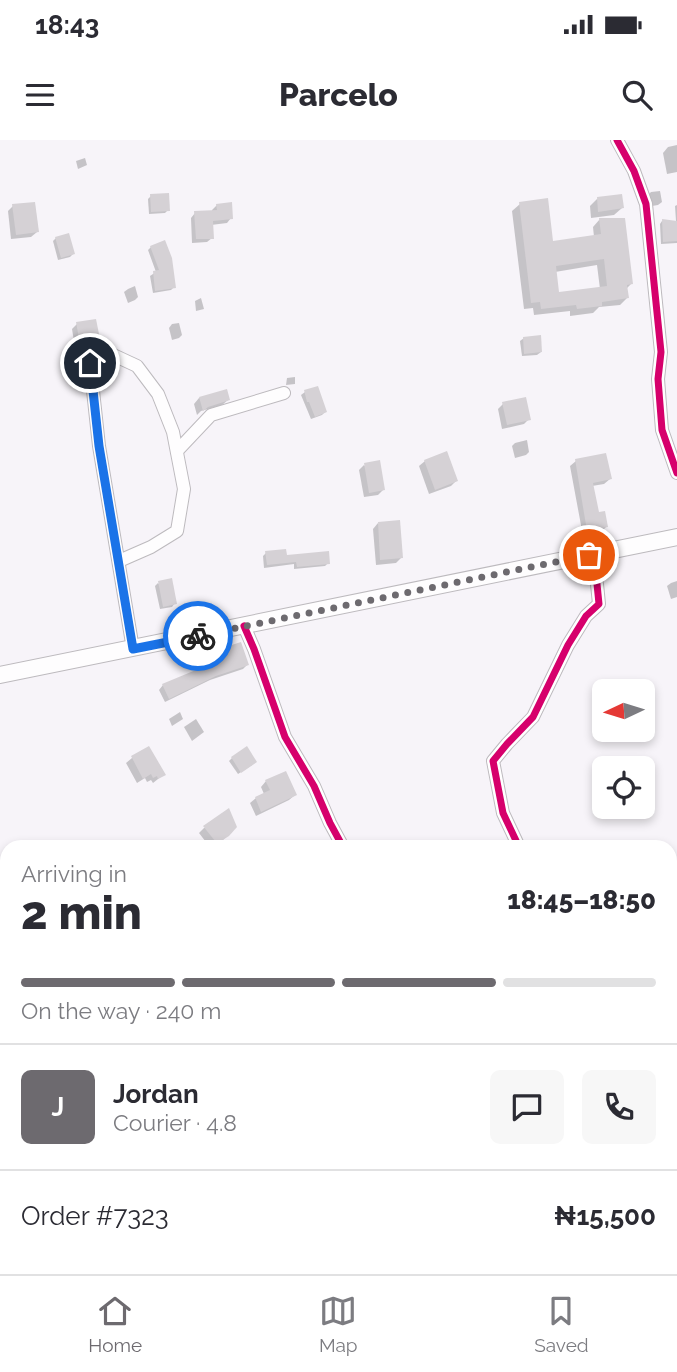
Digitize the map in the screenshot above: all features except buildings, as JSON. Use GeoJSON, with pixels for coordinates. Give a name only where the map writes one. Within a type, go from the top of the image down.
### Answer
{"type":"FeatureCollection","features":[{"type":"Feature","properties":{"kind":"main road"},"geometry":{"type":"LineString","coordinates":[[0,676],[677,537]]}},
{"type":"Feature","properties":{"kind":"street"},"geometry":{"type":"LineString","coordinates":[[617,140],[634,171],[646,204],[661,352],[658,379],[662,430],[677,473]]}},
{"type":"Feature","properties":{"kind":"street"},"geometry":{"type":"LineString","coordinates":[[110,353],[137,366],[158,394],[173,432],[184,489],[177,531],[119,562]]}},
{"type":"Feature","properties":{"kind":"street"},"geometry":{"type":"LineString","coordinates":[[90,363],[99,446],[133,649]]}},
{"type":"Feature","properties":{"kind":"street"},"geometry":{"type":"LineString","coordinates":[[177,451],[211,415],[284,393]]}},
{"type":"Feature","properties":{"kind":"street"},"geometry":{"type":"LineString","coordinates":[[516,840],[503,813],[493,761],[533,718],[568,645],[586,616],[599,604],[589,555]]}},
{"type":"Feature","properties":{"kind":"street"},"geometry":{"type":"LineString","coordinates":[[244,626],[285,737],[314,786],[339,840]]}},
{"type":"Feature","properties":{"kind":"cycle path"},"geometry":{"type":"LineString","coordinates":[[617,140],[634,171],[646,204],[661,352],[658,379],[662,430],[677,473]]}},
{"type":"Feature","properties":{"kind":"cycle path"},"geometry":{"type":"LineString","coordinates":[[90,363],[99,446],[133,649]]}},
{"type":"Feature","properties":{"kind":"cycle path"},"geometry":{"type":"LineString","coordinates":[[516,840],[503,813],[493,761],[533,717],[568,645],[586,616],[599,604],[589,555]]}},
{"type":"Feature","properties":{"kind":"cycle path"},"geometry":{"type":"LineString","coordinates":[[244,626],[285,737],[314,786],[339,840]]}},
{"type":"Feature","properties":{"kind":"way so far"},"geometry":{"type":"LineString","coordinates":[[198,636],[589,555]]}},
{"type":"Feature","properties":{"kind":"route"},"geometry":{"type":"LineString","coordinates":[[90,363],[99,446],[133,649],[198,636]]}}]}
